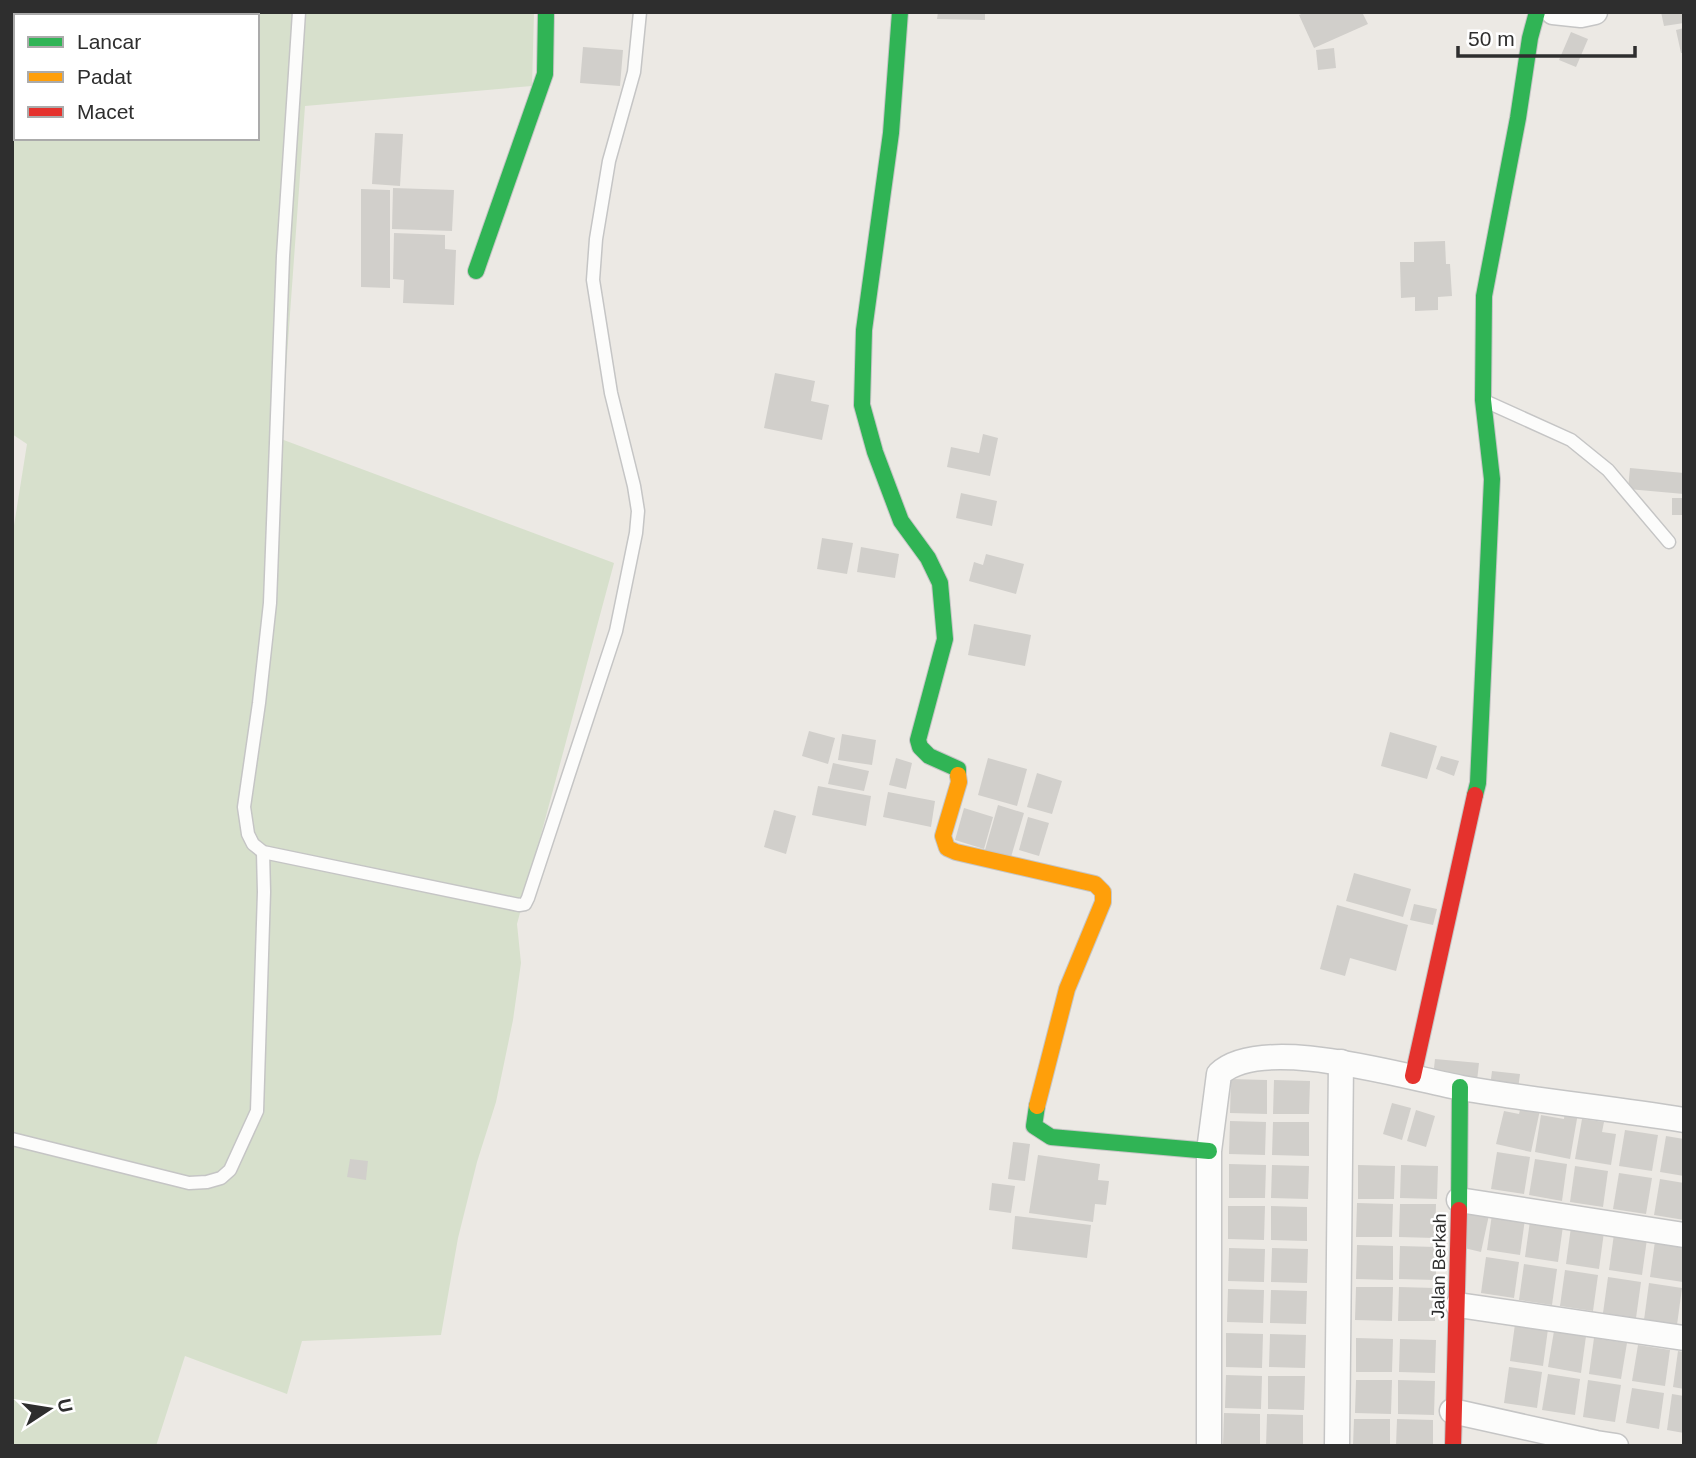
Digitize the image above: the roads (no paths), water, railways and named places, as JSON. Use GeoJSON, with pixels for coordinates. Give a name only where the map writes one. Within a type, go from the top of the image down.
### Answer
{"type":"FeatureCollection","features":[{"type":"Feature","properties":{"kind":"street"},"geometry":{"type":"LineString","coordinates":[[476,271],[545,74],[546,12]]}},
{"type":"Feature","properties":{"kind":"street"},"geometry":{"type":"LineString","coordinates":[[900,12],[891,133],[864,330],[862,405],[875,452],[901,521],[928,558],[940,583],[945,639],[918,740],[920,750],[930,758],[949,762],[958,769],[959,782],[943,836],[947,848],[956,852],[1095,884],[1103,892],[1103,902],[1067,989],[1034,1116],[1034,1126],[1051,1137],[1209,1151]]}},
{"type":"Feature","properties":{"kind":"street"},"geometry":{"type":"LineString","coordinates":[[1413,1076],[1478,783],[1493,479],[1483,400],[1484,296],[1536,12]]}},
{"type":"Feature","properties":{"kind":"street"},"geometry":{"type":"LineString","coordinates":[[1553,12],[1581,15],[1595,12]]}},
{"type":"Feature","properties":{"kind":"street"},"geometry":{"type":"LineString","coordinates":[[1209,1446],[1209,1151],[1219,1074],[1226,1068],[1243,1059],[1300,1058],[1341,1062],[1460,1087],[1684,1120]]}},
{"type":"Feature","properties":{"kind":"street"},"geometry":{"type":"LineString","coordinates":[[1337,1446],[1341,1062]]}},
{"type":"Feature","properties":{"kind":"street","name":"Jalan Berkah"},"geometry":{"type":"LineString","coordinates":[[1452,1446],[1458,1305],[1460,1087]]}},
{"type":"Feature","properties":{"kind":"street"},"geometry":{"type":"LineString","coordinates":[[1459,1200],[1684,1235]]}},
{"type":"Feature","properties":{"kind":"street"},"geometry":{"type":"LineString","coordinates":[[1458,1305],[1684,1338]]}},
{"type":"Feature","properties":{"kind":"street"},"geometry":{"type":"LineString","coordinates":[[1452,1411],[1606,1445]]}},
{"type":"Feature","properties":{"kind":"street"},"geometry":{"type":"LineString","coordinates":[[1568,1446],[1606,1445]]}},
{"type":"Feature","properties":{"kind":"lane"},"geometry":{"type":"LineString","coordinates":[[299,12],[282,269],[270,603],[244,807],[248,834],[253,844],[263,852],[519,905],[525,904],[528,898],[616,631],[636,533],[638,511],[634,485],[611,393],[593,280],[596,239],[609,161],[634,72],[640,12]]}},
{"type":"Feature","properties":{"kind":"lane"},"geometry":{"type":"LineString","coordinates":[[1483,400],[1571,440],[1608,470],[1669,542]]}},
{"type":"Feature","properties":{"kind":"lane"},"geometry":{"type":"LineString","coordinates":[[12,1139],[188,1183],[221,1178],[230,1170],[257,1111],[263,852]]}}]}
